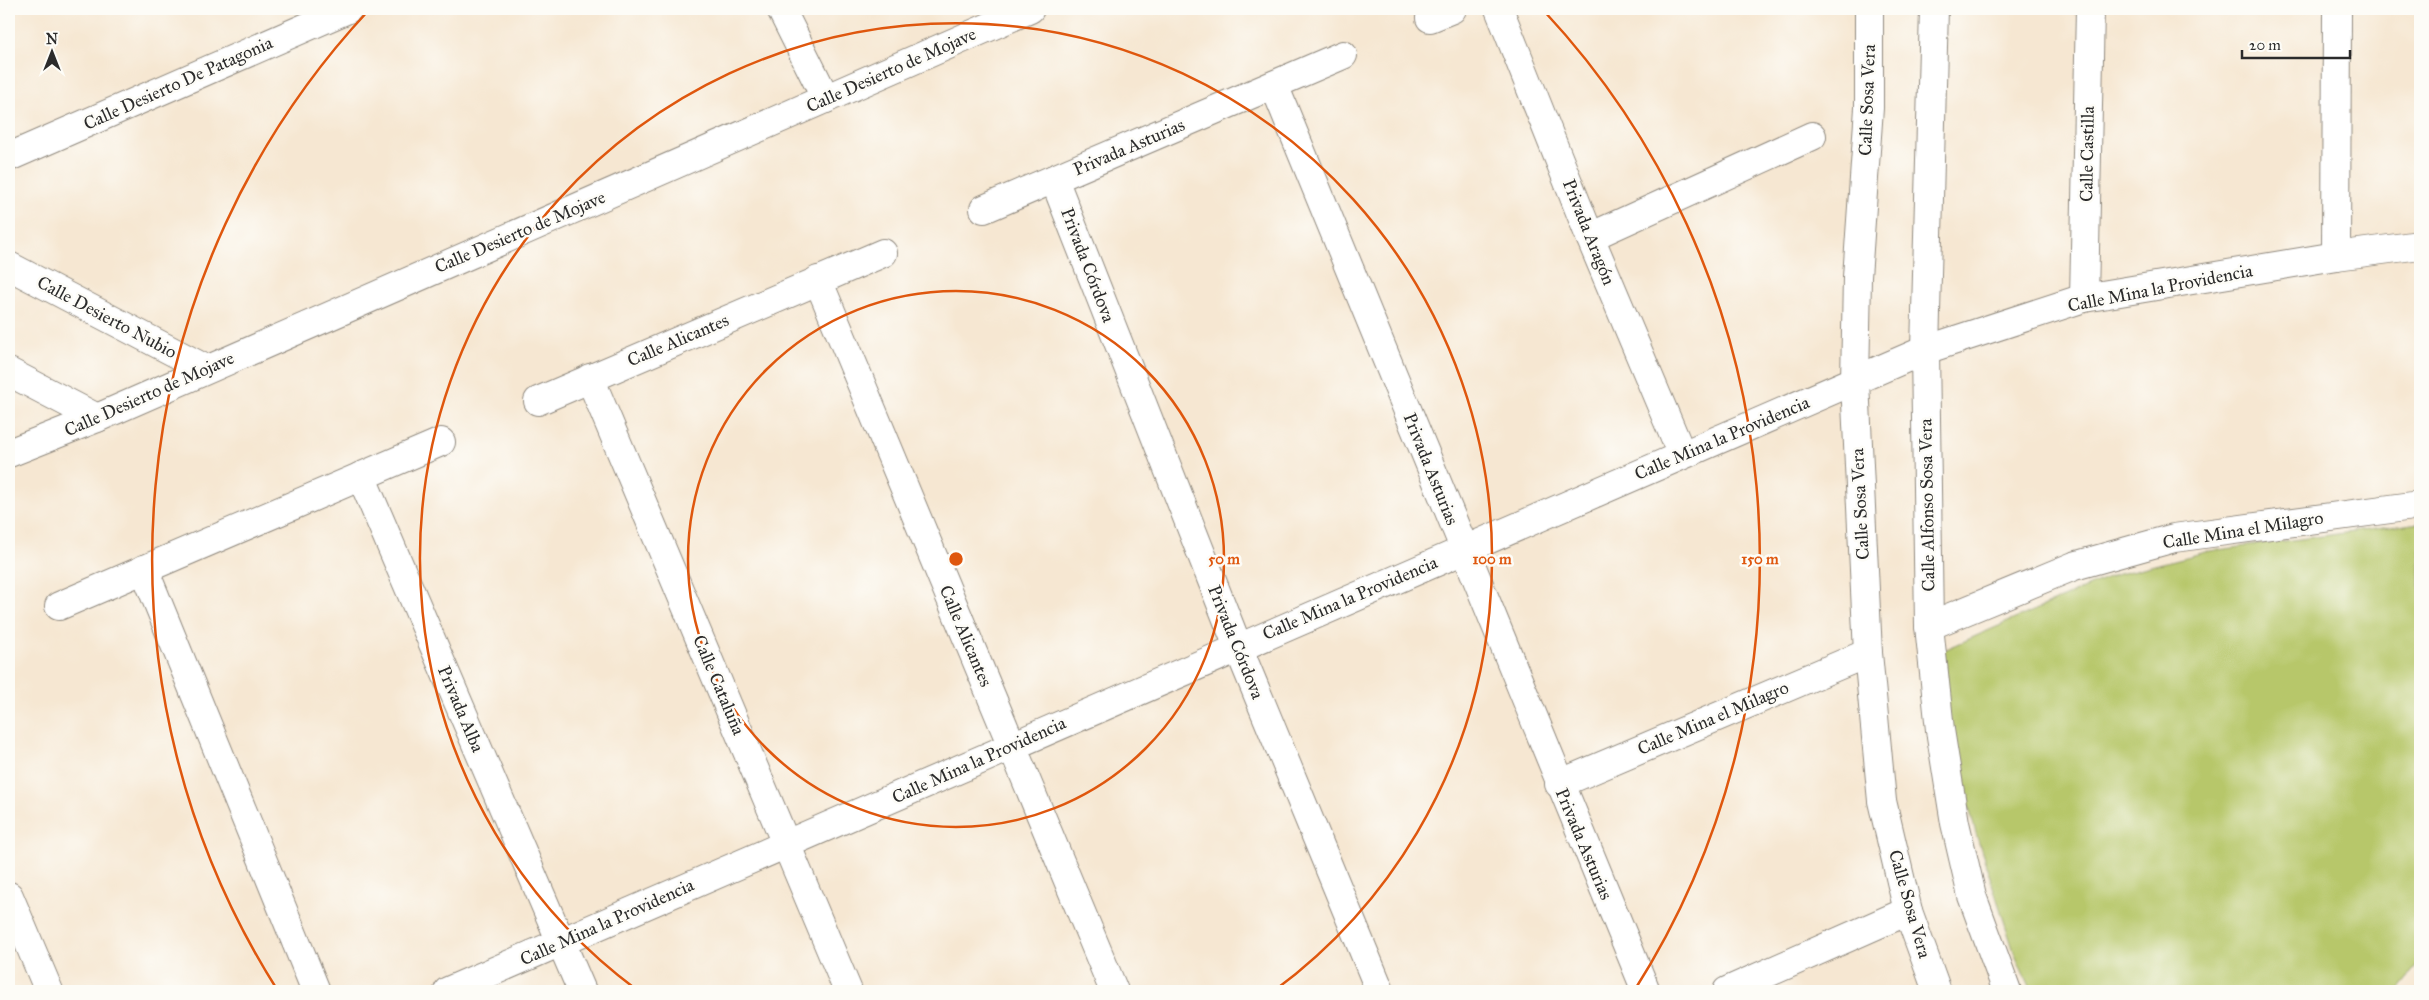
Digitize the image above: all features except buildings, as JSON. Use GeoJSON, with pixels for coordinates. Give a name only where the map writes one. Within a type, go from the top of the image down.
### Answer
{"type":"FeatureCollection","features":[{"type":"Feature","properties":{"kind":"street","name":"Calle Desierto De Patagonia"},"geometry":{"type":"LineString","coordinates":[[9,157],[348,9]]}},
{"type":"Feature","properties":{"kind":"street"},"geometry":{"type":"LineString","coordinates":[[781,9],[826,99]]}},
{"type":"Feature","properties":{"kind":"street","name":"Calle Desierto de Mojave"},"geometry":{"type":"LineString","coordinates":[[9,453],[97,418],[1030,9]]}},
{"type":"Feature","properties":{"kind":"street","name":"Privada Aragón"},"geometry":{"type":"LineString","coordinates":[[1499,9],[1590,237],[1682,455]]}},
{"type":"Feature","properties":{"kind":"street","name":"Calle Sosa Vera"},"geometry":{"type":"LineString","coordinates":[[1869,9],[1869,108],[1857,277],[1854,382],[1868,653],[1882,800],[1908,911],[1937,991]]}},
{"type":"Feature","properties":{"kind":"street","name":"Calle Alfonso Sosa Vera"},"geometry":{"type":"LineString","coordinates":[[1934,9],[1925,350],[1929,626],[1940,730],[1954,823],[1972,896],[2008,991]]}},
{"type":"Feature","properties":{"kind":"street","name":"Calle Castilla"},"geometry":{"type":"LineString","coordinates":[[2084,298],[2090,9]]}},
{"type":"Feature","properties":{"kind":"street"},"geometry":{"type":"LineString","coordinates":[[2336,256],[2337,9]]}},
{"type":"Feature","properties":{"kind":"street","name":"Privada Asturias"},"geometry":{"type":"LineString","coordinates":[[984,209],[1344,56]]}},
{"type":"Feature","properties":{"kind":"street","name":"Privada Asturias"},"geometry":{"type":"LineString","coordinates":[[1274,85],[1559,784],[1646,991]]}},
{"type":"Feature","properties":{"kind":"street"},"geometry":{"type":"LineString","coordinates":[[1590,237],[1812,136]]}},
{"type":"Feature","properties":{"kind":"street","name":"Privada Córdova"},"geometry":{"type":"LineString","coordinates":[[1054,179],[1238,647],[1380,991]]}},
{"type":"Feature","properties":{"kind":"street","name":"Calle Mina la Providencia"},"geometry":{"type":"LineString","coordinates":[[448,991],[1925,350],[2084,298],[2336,256],[2420,245]]}},
{"type":"Feature","properties":{"kind":"street","name":"Calle Alicantes"},"geometry":{"type":"LineString","coordinates":[[538,401],[883,253]]}},
{"type":"Feature","properties":{"kind":"street","name":"Calle Desierto Nubio"},"geometry":{"type":"LineString","coordinates":[[9,266],[206,369]]}},
{"type":"Feature","properties":{"kind":"street","name":"Calle Alicantes"},"geometry":{"type":"LineString","coordinates":[[818,280],[1114,991]]}},
{"type":"Feature","properties":{"kind":"street"},"geometry":{"type":"LineString","coordinates":[[9,372],[97,418]]}},
{"type":"Feature","properties":{"kind":"street","name":"Calle Cataluña"},"geometry":{"type":"LineString","coordinates":[[590,378],[848,991]]}},
{"type":"Feature","properties":{"kind":"street"},"geometry":{"type":"LineString","coordinates":[[60,606],[441,442]]}},
{"type":"Feature","properties":{"kind":"street","name":"Privada Alba"},"geometry":{"type":"LineString","coordinates":[[361,476],[582,991]]}},
{"type":"Feature","properties":{"kind":"street","name":"Calle Mina el Milagro"},"geometry":{"type":"LineString","coordinates":[[1929,626],[2074,566],[2174,538],[2420,505]]}},
{"type":"Feature","properties":{"kind":"street"},"geometry":{"type":"LineString","coordinates":[[144,569],[316,991]]}},
{"type":"Feature","properties":{"kind":"street","name":"Calle Mina el Milagro"},"geometry":{"type":"LineString","coordinates":[[1559,784],[1868,653]]}},
{"type":"Feature","properties":{"kind":"street"},"geometry":{"type":"LineString","coordinates":[[9,896],[49,991]]}},
{"type":"Feature","properties":{"kind":"street"},"geometry":{"type":"LineString","coordinates":[[1727,991],[1908,911]]}},
{"type":"Feature","properties":{"kind":"green space"},"geometry":{"type":"Polygon","coordinates":[[[2420,523],[2420,963],[2397,991],[2031,991],[2015,955],[1977,837],[1949,733],[1944,650],[2115,575],[2210,551],[2420,523]]]}}]}
